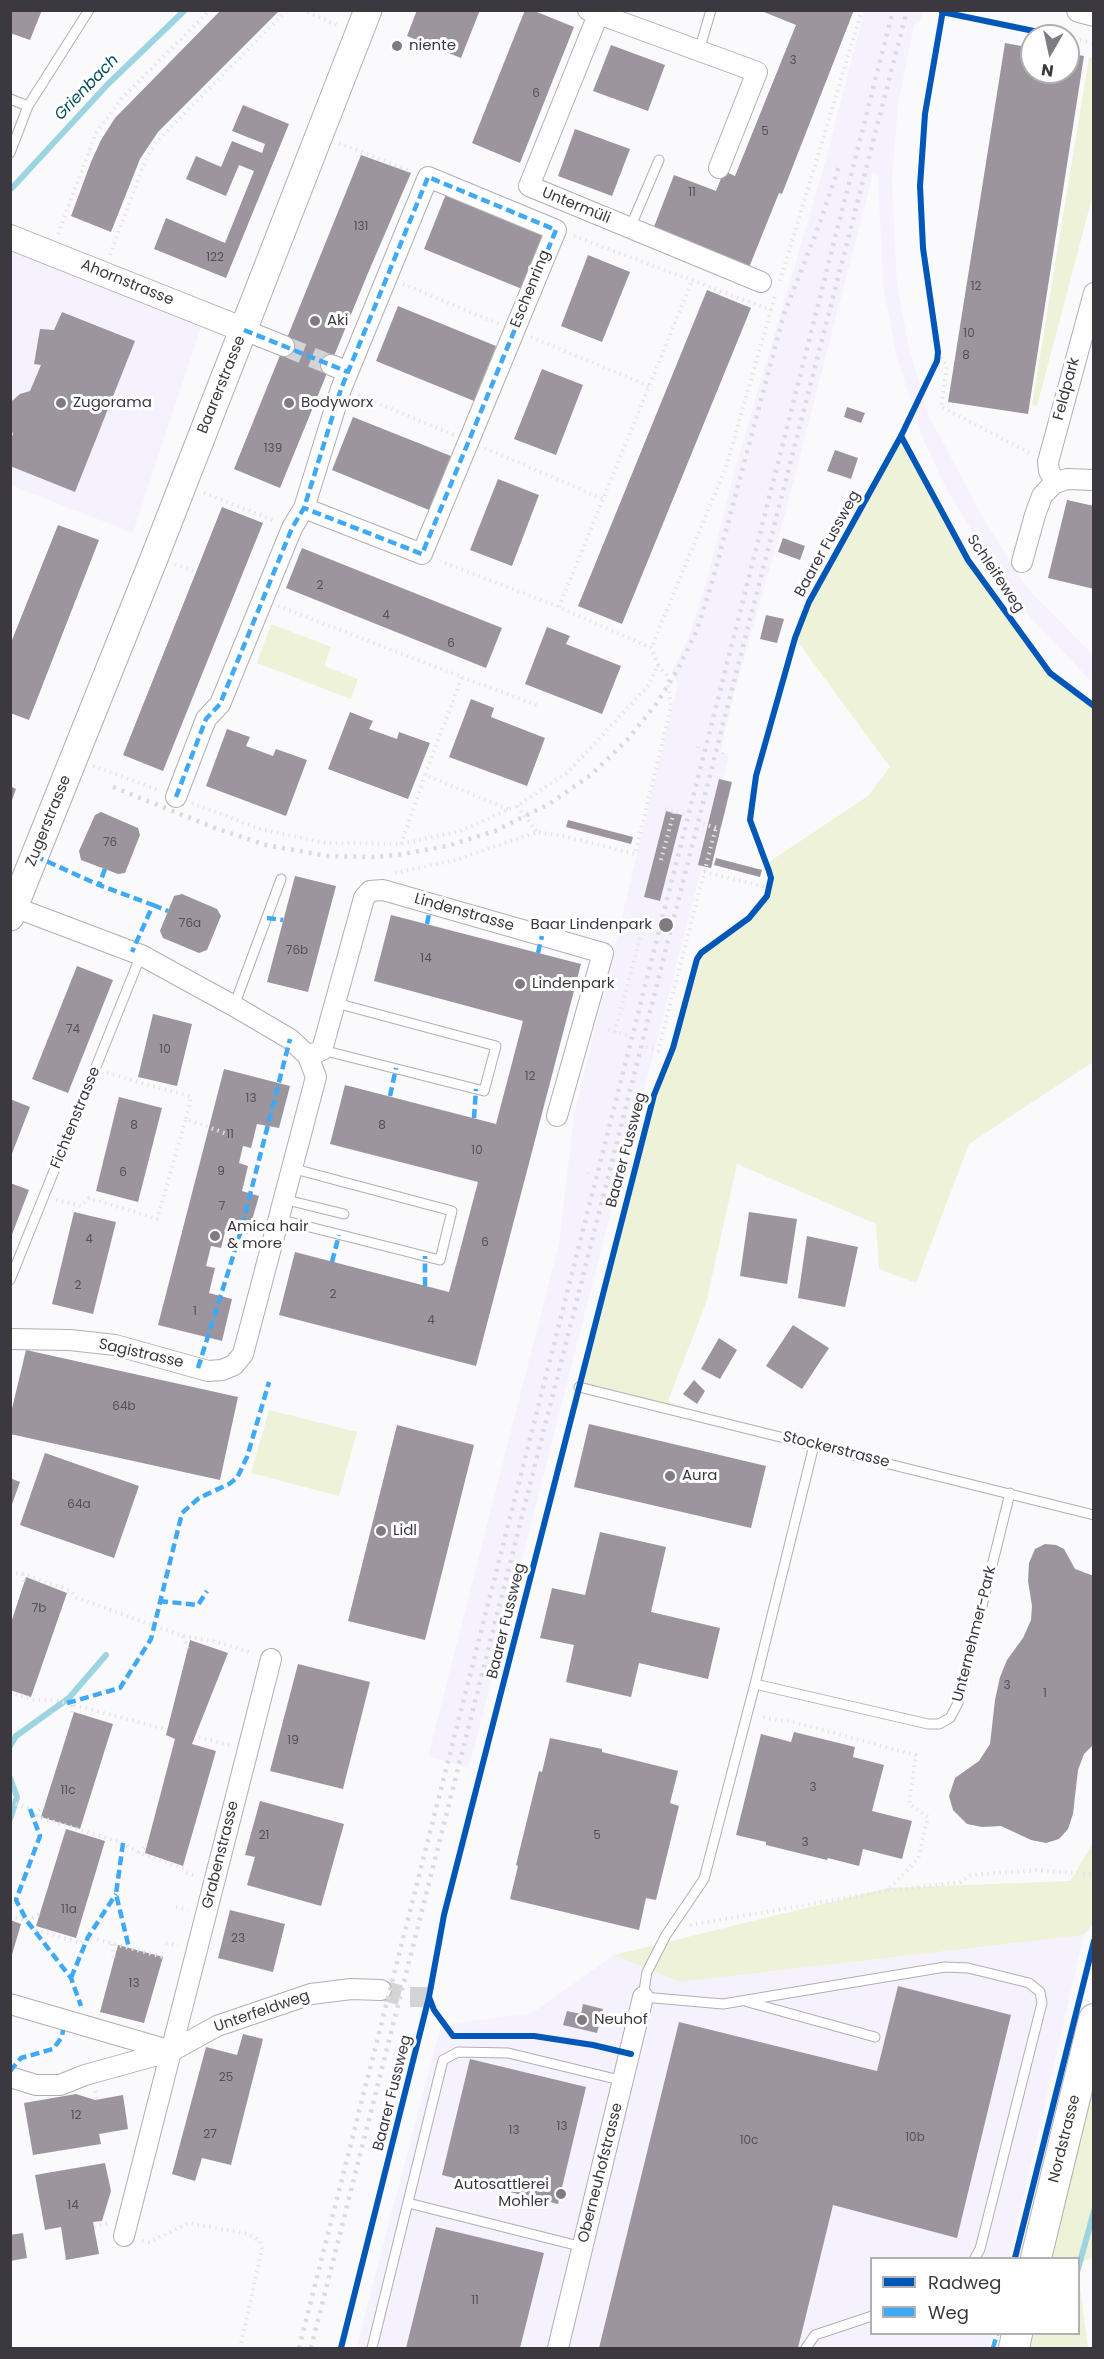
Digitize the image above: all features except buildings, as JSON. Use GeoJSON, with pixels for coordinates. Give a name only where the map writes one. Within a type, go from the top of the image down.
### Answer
{"type":"FeatureCollection","features":[{"type":"Feature","properties":{"kind":"main road","name":"Baarerstrasse"},"geometry":{"type":"LineString","coordinates":[[74,758],[363,23]]}},
{"type":"Feature","properties":{"kind":"main road","name":"Zugerstrasse"},"geometry":{"type":"LineString","coordinates":[[12,912],[74,758]]}},
{"type":"Feature","properties":{"kind":"main road","name":"Nordstrasse"},"geometry":{"type":"LineString","coordinates":[[1036,2257],[1094,2019]]}},
{"type":"Feature","properties":{"kind":"street"},"geometry":{"type":"LineString","coordinates":[[1079,10],[1094,14]]}},
{"type":"Feature","properties":{"kind":"street","name":"Untermüli"},"geometry":{"type":"LineString","coordinates":[[718,168],[757,72],[593,13],[529,186],[761,282]]}},
{"type":"Feature","properties":{"kind":"street"},"geometry":{"type":"LineString","coordinates":[[176,796],[206,719],[220,704],[292,528],[304,508],[339,368],[428,177],[556,230]]}},
{"type":"Feature","properties":{"kind":"street","name":"Eschenring"},"geometry":{"type":"LineString","coordinates":[[422,554],[556,230]]}},
{"type":"Feature","properties":{"kind":"street","name":"Ahornstrasse"},"geometry":{"type":"LineString","coordinates":[[10,237],[244,330]]}},
{"type":"Feature","properties":{"kind":"street","name":"Feldpark"},"geometry":{"type":"LineString","coordinates":[[1048,462],[1094,293]]}},
{"type":"Feature","properties":{"kind":"street"},"geometry":{"type":"LineString","coordinates":[[244,330],[284,346]]}},
{"type":"Feature","properties":{"kind":"street"},"geometry":{"type":"LineString","coordinates":[[1048,462],[1049,471],[1056,483]]}},
{"type":"Feature","properties":{"kind":"street"},"geometry":{"type":"LineString","coordinates":[[1022,562],[1042,496],[1056,483],[1067,479],[1094,480]]}},
{"type":"Feature","properties":{"kind":"street"},"geometry":{"type":"LineString","coordinates":[[304,508],[422,554]]}},
{"type":"Feature","properties":{"kind":"street","name":"Lindenstrasse"},"geometry":{"type":"LineString","coordinates":[[370,891],[383,890],[603,953],[557,1116]]}},
{"type":"Feature","properties":{"kind":"street"},"geometry":{"type":"LineString","coordinates":[[278,1220],[316,1077],[315,1053],[336,1003],[364,898],[370,891]]}},
{"type":"Feature","properties":{"kind":"street"},"geometry":{"type":"LineString","coordinates":[[12,912],[141,955],[315,1053]]}},
{"type":"Feature","properties":{"kind":"street","name":"Sagistrasse"},"geometry":{"type":"LineString","coordinates":[[10,1339],[70,1340],[115,1345],[208,1371],[222,1370],[234,1365],[243,1354],[278,1220]]}},
{"type":"Feature","properties":{"kind":"street","name":"Grabenstrasse"},"geometry":{"type":"LineString","coordinates":[[124,2236],[271,1659]]}},
{"type":"Feature","properties":{"kind":"street","name":"Unterfeldweg"},"geometry":{"type":"LineString","coordinates":[[10,2078],[36,2085],[60,2085],[85,2075],[172,2051],[217,2026],[310,1994],[351,1989],[381,1990]]}},
{"type":"Feature","properties":{"kind":"street","name":"Oberneuhofstrasse"},"geometry":{"type":"LineString","coordinates":[[558,2349],[643,1997]]}},
{"type":"Feature","properties":{"kind":"street"},"geometry":{"type":"LineString","coordinates":[[10,2004],[172,2051]]}},
{"type":"Feature","properties":{"kind":"lane"},"geometry":{"type":"LineString","coordinates":[[10,153],[28,106],[89,10]]}},
{"type":"Feature","properties":{"kind":"lane"},"geometry":{"type":"LineString","coordinates":[[699,51],[711,10]]}},
{"type":"Feature","properties":{"kind":"lane"},"geometry":{"type":"LineString","coordinates":[[10,99],[28,106]]}},
{"type":"Feature","properties":{"kind":"lane"},"geometry":{"type":"LineString","coordinates":[[630,228],[659,160]]}},
{"type":"Feature","properties":{"kind":"lane"},"geometry":{"type":"LineString","coordinates":[[234,1006],[281,879]]}},
{"type":"Feature","properties":{"kind":"lane","name":"Fichtenstrasse"},"geometry":{"type":"LineString","coordinates":[[10,1280],[141,955]]}},
{"type":"Feature","properties":{"kind":"lane"},"geometry":{"type":"LineString","coordinates":[[315,1053],[484,1091],[496,1046],[336,1003]]}},
{"type":"Feature","properties":{"kind":"lane"},"geometry":{"type":"LineString","coordinates":[[278,1220],[440,1260],[452,1212],[291,1168]]}},
{"type":"Feature","properties":{"kind":"lane"},"geometry":{"type":"LineString","coordinates":[[283,1199],[344,1214]]}},
{"type":"Feature","properties":{"kind":"lane","name":"Stockerstrasse"},"geometry":{"type":"LineString","coordinates":[[579,1387],[1094,1515]]}},
{"type":"Feature","properties":{"kind":"lane"},"geometry":{"type":"LineString","coordinates":[[814,1445],[704,1879],[670,1929],[648,1972],[643,1997],[723,2004],[945,1967],[968,1968],[1029,1983],[1040,1992],[1042,2003],[1040,2014],[980,2249],[976,2257]]}},
{"type":"Feature","properties":{"kind":"lane","name":"Unternehmer-Park"},"geometry":{"type":"LineString","coordinates":[[755,1684],[928,1724],[939,1724],[950,1718],[958,1703],[1010,1494]]}},
{"type":"Feature","properties":{"kind":"lane"},"geometry":{"type":"LineString","coordinates":[[743,2000],[875,2037]]}},
{"type":"Feature","properties":{"kind":"lane"},"geometry":{"type":"LineString","coordinates":[[372,2349],[443,2060],[458,2052],[508,2053],[624,2081]]}},
{"type":"Feature","properties":{"kind":"lane"},"geometry":{"type":"LineString","coordinates":[[408,2203],[583,2247]]}},
{"type":"Feature","properties":{"kind":"lane"},"geometry":{"type":"LineString","coordinates":[[806,2349],[815,2335],[870,2317]]}},
{"type":"Feature","properties":{"kind":"path"},"geometry":{"type":"LineString","coordinates":[[50,252],[96,133],[122,98],[210,10]]}},
{"type":"Feature","properties":{"kind":"path"},"geometry":{"type":"LineString","coordinates":[[104,273],[145,161],[155,143],[287,10]]}},
{"type":"Feature","properties":{"kind":"path"},"geometry":{"type":"LineString","coordinates":[[302,10],[363,23]]}},
{"type":"Feature","properties":{"kind":"path"},"geometry":{"type":"LineString","coordinates":[[651,648],[726,467],[862,10]]}},
{"type":"Feature","properties":{"kind":"path"},"geometry":{"type":"LineString","coordinates":[[896,447],[934,371],[938,352],[923,248],[920,186],[925,114],[943,11],[1020,28]]}},
{"type":"Feature","properties":{"kind":"path"},"geometry":{"type":"LineString","coordinates":[[320,136],[428,177]]}},
{"type":"Feature","properties":{"kind":"path"},"geometry":{"type":"LineString","coordinates":[[556,230],[771,310]]}},
{"type":"Feature","properties":{"kind":"path"},"geometry":{"type":"LineString","coordinates":[[559,607],[692,280]]}},
{"type":"Feature","properties":{"kind":"path"},"geometry":{"type":"LineString","coordinates":[[938,352],[947,366],[941,407],[1048,462]]}},
{"type":"Feature","properties":{"kind":"path"},"geometry":{"type":"LineString","coordinates":[[901,436],[907,447]]}},
{"type":"Feature","properties":{"kind":"path"},"geometry":{"type":"LineString","coordinates":[[183,485],[292,528]]}},
{"type":"Feature","properties":{"kind":"path"},"geometry":{"type":"LineString","coordinates":[[370,891],[379,876],[455,860],[537,832],[563,836],[634,854],[670,707],[667,675],[658,665],[651,648],[559,607],[422,554]]}},
{"type":"Feature","properties":{"kind":"path"},"geometry":{"type":"LineString","coordinates":[[177,564],[196,572]]}},
{"type":"Feature","properties":{"kind":"path"},"geometry":{"type":"LineString","coordinates":[[264,600],[539,706]]}},
{"type":"Feature","properties":{"kind":"path"},"geometry":{"type":"LineString","coordinates":[[74,758],[260,829],[326,843],[401,844],[460,831],[517,807],[575,765],[649,685],[658,665]]}},
{"type":"Feature","properties":{"kind":"path"},"geometry":{"type":"LineString","coordinates":[[401,844],[462,677]]}},
{"type":"Feature","properties":{"kind":"path"},"geometry":{"type":"LineString","coordinates":[[425,775],[509,809]]}},
{"type":"Feature","properties":{"kind":"path"},"geometry":{"type":"LineString","coordinates":[[517,807],[537,832]]}},
{"type":"Feature","properties":{"kind":"path"},"geometry":{"type":"LineString","coordinates":[[664,809],[684,814]]}},
{"type":"Feature","properties":{"kind":"path"},"geometry":{"type":"LineString","coordinates":[[661,860],[674,812]]}},
{"type":"Feature","properties":{"kind":"path"},"geometry":{"type":"LineString","coordinates":[[646,1047],[658,1051],[704,872],[718,828],[703,824]]}},
{"type":"Feature","properties":{"kind":"path"},"geometry":{"type":"LineString","coordinates":[[704,872],[770,888]]}},
{"type":"Feature","properties":{"kind":"path"},"geometry":{"type":"LineString","coordinates":[[767,897],[771,878]]}},
{"type":"Feature","properties":{"kind":"path"},"geometry":{"type":"LineString","coordinates":[[615,1032],[639,938]]}},
{"type":"Feature","properties":{"kind":"path"},"geometry":{"type":"LineString","coordinates":[[608,1030],[627,1035]]}},
{"type":"Feature","properties":{"kind":"path"},"geometry":{"type":"LineString","coordinates":[[44,1197],[82,1206],[88,1198],[157,1219],[191,1097],[95,1070]]}},
{"type":"Feature","properties":{"kind":"path"},"geometry":{"type":"LineString","coordinates":[[186,1119],[227,1134]]}},
{"type":"Feature","properties":{"kind":"path"},"geometry":{"type":"LineString","coordinates":[[10,1573],[23,1574],[71,1591],[77,1598],[183,1636],[217,1642],[271,1659]]}},
{"type":"Feature","properties":{"kind":"path"},"geometry":{"type":"LineString","coordinates":[[23,1574],[24,1584]]}},
{"type":"Feature","properties":{"kind":"path"},"geometry":{"type":"LineString","coordinates":[[183,1636],[188,1650]]}},
{"type":"Feature","properties":{"kind":"path"},"geometry":{"type":"LineString","coordinates":[[10,1692],[35,1701],[54,1700],[165,1729]]}},
{"type":"Feature","properties":{"kind":"path"},"geometry":{"type":"LineString","coordinates":[[32,1693],[35,1701]]}},
{"type":"Feature","properties":{"kind":"path"},"geometry":{"type":"LineString","coordinates":[[72,1705],[72,1716]]}},
{"type":"Feature","properties":{"kind":"path"},"geometry":{"type":"LineString","coordinates":[[747,1715],[793,1722],[916,1755],[909,1804],[928,1817],[918,1860],[887,1891]]}},
{"type":"Feature","properties":{"kind":"path"},"geometry":{"type":"LineString","coordinates":[[199,1737],[247,1750]]}},
{"type":"Feature","properties":{"kind":"path"},"geometry":{"type":"LineString","coordinates":[[10,1802],[23,1806],[38,1817],[123,1843],[139,1853],[188,1870]]}},
{"type":"Feature","properties":{"kind":"path"},"geometry":{"type":"LineString","coordinates":[[34,1814],[44,1807]]}},
{"type":"Feature","properties":{"kind":"path"},"geometry":{"type":"LineString","coordinates":[[63,1825],[64,1833]]}},
{"type":"Feature","properties":{"kind":"path"},"geometry":{"type":"LineString","coordinates":[[139,1853],[147,1846]]}},
{"type":"Feature","properties":{"kind":"path"},"geometry":{"type":"LineString","coordinates":[[670,1929],[887,1891],[960,1882],[971,1875],[1038,1870],[1094,1875]]}},
{"type":"Feature","properties":{"kind":"path"},"geometry":{"type":"LineString","coordinates":[[27,1921],[40,1914]]}},
{"type":"Feature","properties":{"kind":"path"},"geometry":{"type":"LineString","coordinates":[[10,1916],[27,1921],[34,1929],[81,1943],[88,1937],[162,1957]]}},
{"type":"Feature","properties":{"kind":"path"},"geometry":{"type":"LineString","coordinates":[[112,1944],[114,1960]]}},
{"type":"Feature","properties":{"kind":"path"},"geometry":{"type":"LineString","coordinates":[[94,2227],[107,2223]]}},
{"type":"Feature","properties":{"kind":"path"},"geometry":{"type":"LineString","coordinates":[[124,2236],[149,2242],[189,2223],[248,2234],[260,2241],[262,2248],[240,2349]]}},
{"type":"Feature","properties":{"kind":"shaded area"},"geometry":{"type":"Polygon","coordinates":[[[864,11],[923,11],[920,22],[914,25],[898,104],[892,181],[897,286],[909,348],[929,416],[983,518],[1027,588],[1093,655],[1093,683],[1029,616],[991,563],[946,488],[923,439],[897,358],[883,285],[878,176],[873,174],[779,537],[736,686],[720,753],[729,756],[723,780],[732,782],[721,829],[711,868],[702,867],[606,1230],[469,1768],[428,1756],[559,1243],[574,1116],[678,684],[672,672],[689,636],[709,573],[733,476],[826,159],[864,11]]]}},
{"type":"Feature","properties":{"kind":"shaded area"},"geometry":{"type":"Polygon","coordinates":[[[10,246],[201,327],[133,533],[11,485],[10,246]]]}},
{"type":"Feature","properties":{"kind":"shaded area"},"geometry":{"type":"Polygon","coordinates":[[[1084,1935],[1009,2257],[870,2257],[870,2335],[992,2335],[988,2348],[356,2348],[441,2025],[532,2013],[614,1955],[680,1982],[1084,1935]]]}},
{"type":"Feature","properties":{"kind":"green space"},"geometry":{"type":"Polygon","coordinates":[[[1093,57],[1093,194],[1037,406],[1032,405],[1089,58],[1093,57]]]}},
{"type":"Feature","properties":{"kind":"green space"},"geometry":{"type":"Polygon","coordinates":[[[901,436],[968,560],[1050,673],[1093,706],[1093,1062],[969,1144],[916,1283],[879,1269],[876,1224],[737,1164],[706,1303],[668,1401],[713,1419],[579,1387],[650,1109],[673,1048],[697,959],[701,953],[749,918],[763,903],[770,888],[771,878],[766,864],[868,796],[890,767],[795,638],[809,602],[901,436]]]}},
{"type":"Feature","properties":{"kind":"green space"},"geometry":{"type":"Polygon","coordinates":[[[271,624],[331,647],[324,666],[358,679],[351,699],[257,663],[271,624]]]}},
{"type":"Feature","properties":{"kind":"green space"},"geometry":{"type":"Polygon","coordinates":[[[269,1410],[357,1432],[339,1496],[251,1473],[269,1410]]]}},
{"type":"Feature","properties":{"kind":"green space"},"geometry":{"type":"Polygon","coordinates":[[[1093,1843],[1093,1924],[1084,1935],[680,1982],[614,1955],[888,1888],[1070,1881],[1093,1843]]]}},
{"type":"Feature","properties":{"kind":"green space"},"geometry":{"type":"Polygon","coordinates":[[[1093,2083],[1093,2257],[1080,2263],[1080,2257],[1050,2257],[1093,2083]]]}},
{"type":"Feature","properties":{"kind":"green space"},"geometry":{"type":"Polygon","coordinates":[[[1080,2288],[1088,2348],[1030,2348],[1033,2335],[1080,2335],[1080,2288]]]}},
{"type":"Feature","properties":{"kind":"waterway","name":"Grienbach"},"geometry":{"type":"LineString","coordinates":[[12,188],[108,84],[185,10]]}},
{"type":"Feature","properties":{"kind":"waterway"},"geometry":{"type":"LineString","coordinates":[[10,1746],[16,1736],[69,1698],[106,1655]]}},
{"type":"Feature","properties":{"kind":"waterway"},"geometry":{"type":"LineString","coordinates":[[10,1778],[17,1797],[10,1819]]}},
{"type":"Feature","properties":{"kind":"waterway"},"geometry":{"type":"LineString","coordinates":[[1080,2262],[1094,2211]]}},
{"type":"Feature","properties":{"kind":"tunnel"},"geometry":{"type":"LineString","coordinates":[[284,346],[331,365]]}},
{"type":"Feature","properties":{"kind":"tunnel"},"geometry":{"type":"LineString","coordinates":[[381,1990],[407,1997],[429,1997]]}},
{"type":"Feature","properties":{"kind":"railway"},"geometry":{"type":"LineString","coordinates":[[299,2348],[893,10]]}},
{"type":"Feature","properties":{"kind":"railway"},"geometry":{"type":"LineString","coordinates":[[311,2348],[722,728],[907,10]]}},
{"type":"Feature","properties":{"kind":"railway"},"geometry":{"type":"LineString","coordinates":[[113,787],[215,828],[266,845],[327,856],[373,857],[447,846],[495,831],[549,804],[591,775],[627,740],[657,703],[678,669],[697,630],[713,579],[784,314],[818,228],[839,166]]}},
{"type":"Feature","properties":{"kind":"marked path"},"geometry":{"type":"LineString","coordinates":[[176,797],[206,719],[220,704],[292,528],[304,508],[341,389],[428,177],[556,230],[422,554],[304,508]]}},
{"type":"Feature","properties":{"kind":"marked path"},"geometry":{"type":"LineString","coordinates":[[244,330],[348,372]]}},
{"type":"Feature","properties":{"kind":"marked path"},"geometry":{"type":"LineString","coordinates":[[35,856],[99,885]]}},
{"type":"Feature","properties":{"kind":"marked path"},"geometry":{"type":"LineString","coordinates":[[105,869],[99,885],[153,905],[132,952]]}},
{"type":"Feature","properties":{"kind":"marked path"},"geometry":{"type":"LineString","coordinates":[[427,924],[431,904]]}},
{"type":"Feature","properties":{"kind":"marked path"},"geometry":{"type":"LineString","coordinates":[[153,905],[168,911]]}},
{"type":"Feature","properties":{"kind":"marked path"},"geometry":{"type":"LineString","coordinates":[[267,918],[283,920]]}},
{"type":"Feature","properties":{"kind":"marked path"},"geometry":{"type":"LineString","coordinates":[[538,953],[542,936]]}},
{"type":"Feature","properties":{"kind":"marked path"},"geometry":{"type":"LineString","coordinates":[[198,1368],[240,1234],[290,1039]]}},
{"type":"Feature","properties":{"kind":"marked path"},"geometry":{"type":"LineString","coordinates":[[390,1096],[396,1068]]}},
{"type":"Feature","properties":{"kind":"marked path"},"geometry":{"type":"LineString","coordinates":[[474,1118],[476,1089]]}},
{"type":"Feature","properties":{"kind":"marked path"},"geometry":{"type":"LineString","coordinates":[[332,1262],[339,1235]]}},
{"type":"Feature","properties":{"kind":"marked path"},"geometry":{"type":"LineString","coordinates":[[425,1256],[425,1286]]}},
{"type":"Feature","properties":{"kind":"marked path"},"geometry":{"type":"LineString","coordinates":[[67,1703],[120,1688],[151,1639],[182,1513],[199,1498],[237,1478],[247,1457],[269,1382]]}},
{"type":"Feature","properties":{"kind":"marked path"},"geometry":{"type":"LineString","coordinates":[[159,1601],[198,1605],[207,1591]]}},
{"type":"Feature","properties":{"kind":"marked path"},"geometry":{"type":"LineString","coordinates":[[30,1809],[40,1836],[16,1900],[27,1921],[71,1978],[81,2006]]}},
{"type":"Feature","properties":{"kind":"marked path"},"geometry":{"type":"LineString","coordinates":[[123,1843],[116,1894],[129,1948]]}},
{"type":"Feature","properties":{"kind":"marked path"},"geometry":{"type":"LineString","coordinates":[[71,1978],[88,1937],[116,1894]]}},
{"type":"Feature","properties":{"kind":"marked path"},"geometry":{"type":"LineString","coordinates":[[10,2071],[21,2058],[53,2049],[62,2037],[63,2030]]}},
{"type":"Feature","properties":{"kind":"marked path"},"geometry":{"type":"LineString","coordinates":[[993,2348],[997,2335]]}},
{"type":"Feature","properties":{"kind":"cycle path","name":"Baarer Fussweg"},"geometry":{"type":"LineString","coordinates":[[341,2348],[429,1997],[444,1915],[654,1095],[673,1048],[697,959],[701,953],[749,918],[767,896],[771,878],[750,820],[756,776],[795,638],[809,602],[901,436],[937,361],[938,352],[923,248],[920,186],[925,114],[943,10]]}},
{"type":"Feature","properties":{"kind":"cycle path"},"geometry":{"type":"LineString","coordinates":[[942,12],[1020,28]]}},
{"type":"Feature","properties":{"kind":"cycle path","name":"Schleifeweg"},"geometry":{"type":"LineString","coordinates":[[901,436],[968,560],[1050,673],[1094,706]]}},
{"type":"Feature","properties":{"kind":"cycle path"},"geometry":{"type":"LineString","coordinates":[[1015,2257],[1094,1941]]}},
{"type":"Feature","properties":{"kind":"cycle path"},"geometry":{"type":"LineString","coordinates":[[429,1997],[434,2010],[453,2036],[534,2036],[593,2045],[631,2054]]}},
{"type":"Feature","properties":{"kind":"place","name":"niente"},"geometry":{"type":"Point","coordinates":[397,46]}},
{"type":"Feature","properties":{"kind":"place","name":"Aki"},"geometry":{"type":"Point","coordinates":[315,321]}},
{"type":"Feature","properties":{"kind":"place","name":"Zugorama"},"geometry":{"type":"Point","coordinates":[61,403]}},
{"type":"Feature","properties":{"kind":"place","name":"Bodyworx"},"geometry":{"type":"Point","coordinates":[289,403]}},
{"type":"Feature","properties":{"kind":"place","name":"Baar Lindenpark"},"geometry":{"type":"Point","coordinates":[666,925]}},
{"type":"Feature","properties":{"kind":"place","name":"Lindenpark"},"geometry":{"type":"Point","coordinates":[520,984]}},
{"type":"Feature","properties":{"kind":"place","name":"Amica hair & more"},"geometry":{"type":"Point","coordinates":[215,1236]}},
{"type":"Feature","properties":{"kind":"place","name":"Aura"},"geometry":{"type":"Point","coordinates":[670,1476]}},
{"type":"Feature","properties":{"kind":"place","name":"Lidl"},"geometry":{"type":"Point","coordinates":[381,1531]}},
{"type":"Feature","properties":{"kind":"place","name":"Neuhof"},"geometry":{"type":"Point","coordinates":[582,2020]}},
{"type":"Feature","properties":{"kind":"place","name":"Autosattlerei Mohler"},"geometry":{"type":"Point","coordinates":[561,2194]}}]}
